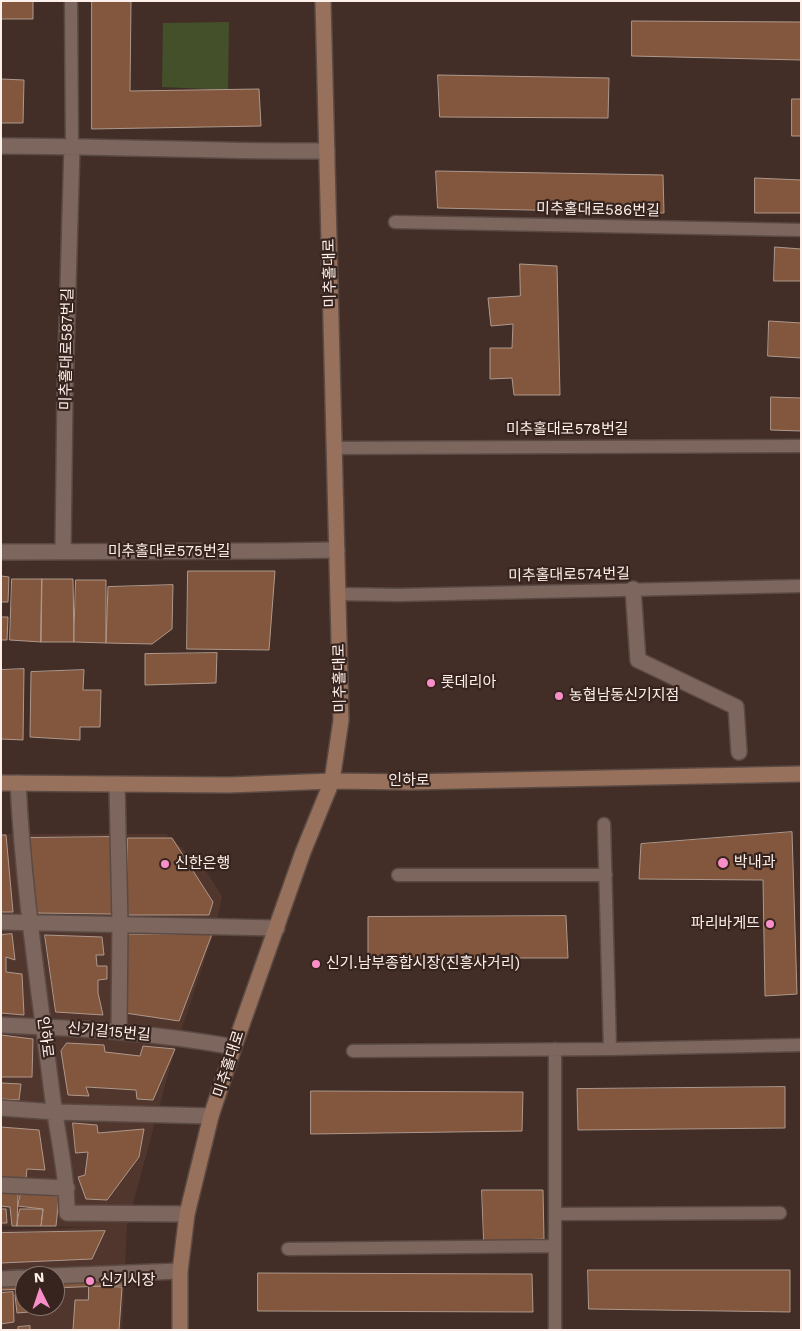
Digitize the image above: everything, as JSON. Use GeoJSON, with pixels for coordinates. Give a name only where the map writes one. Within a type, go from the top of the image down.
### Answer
{"type":"FeatureCollection","features":[{"type":"Feature","properties":{"kind":"main road","name":"미추홀대로"},"geometry":{"type":"LineString","coordinates":[[180,1330],[180,1270],[187,1214],[212,1116],[234,1047],[303,852],[332,781],[341,720],[323,1]]}},
{"type":"Feature","properties":{"kind":"main road","name":"인하로"},"geometry":{"type":"LineString","coordinates":[[1,783],[230,785],[332,781],[801,774]]}},
{"type":"Feature","properties":{"kind":"street"},"geometry":{"type":"LineString","coordinates":[[1,146],[327,151]]}},
{"type":"Feature","properties":{"kind":"street","name":"미추홀대로587번길"},"geometry":{"type":"LineString","coordinates":[[63,552],[72,146]]}},
{"type":"Feature","properties":{"kind":"street","name":"미추홀대로575번길"},"geometry":{"type":"LineString","coordinates":[[1,552],[336,550]]}},
{"type":"Feature","properties":{"kind":"street"},"geometry":{"type":"LineString","coordinates":[[633,589],[638,660],[736,707],[739,752]]}},
{"type":"Feature","properties":{"kind":"street","name":"인하로"},"geometry":{"type":"LineString","coordinates":[[18,783],[20,828],[29,922],[54,1112],[67,1188],[67,1214],[187,1214]]}},
{"type":"Feature","properties":{"kind":"street"},"geometry":{"type":"LineString","coordinates":[[117,784],[120,924],[119,1031]]}},
{"type":"Feature","properties":{"kind":"street"},"geometry":{"type":"LineString","coordinates":[[1,922],[277,928]]}},
{"type":"Feature","properties":{"kind":"street","name":"신기길15번길"},"geometry":{"type":"LineString","coordinates":[[1,1026],[119,1031],[186,1038],[234,1047]]}},
{"type":"Feature","properties":{"kind":"street"},"geometry":{"type":"LineString","coordinates":[[1,1108],[54,1112],[212,1116]]}},
{"type":"Feature","properties":{"kind":"street"},"geometry":{"type":"LineString","coordinates":[[1,1185],[67,1188]]}},
{"type":"Feature","properties":{"kind":"street"},"geometry":{"type":"LineString","coordinates":[[65,1275],[180,1270]]}},
{"type":"Feature","properties":{"kind":"street"},"geometry":{"type":"LineString","coordinates":[[1,1279],[15,1278]]}},
{"type":"Feature","properties":{"kind":"lane"},"geometry":{"type":"LineString","coordinates":[[71,1],[72,146]]}},
{"type":"Feature","properties":{"kind":"lane","name":"미추홀대로586번길"},"geometry":{"type":"LineString","coordinates":[[395,222],[801,230]]}},
{"type":"Feature","properties":{"kind":"lane","name":"미추홀대로578번길"},"geometry":{"type":"LineString","coordinates":[[334,448],[801,446]]}},
{"type":"Feature","properties":{"kind":"lane","name":"미추홀대로574번길"},"geometry":{"type":"LineString","coordinates":[[338,594],[801,586]]}},
{"type":"Feature","properties":{"kind":"lane"},"geometry":{"type":"LineString","coordinates":[[604,824],[610,1049]]}},
{"type":"Feature","properties":{"kind":"lane"},"geometry":{"type":"LineString","coordinates":[[398,875],[606,875]]}},
{"type":"Feature","properties":{"kind":"lane"},"geometry":{"type":"LineString","coordinates":[[352,1051],[801,1045]]}},
{"type":"Feature","properties":{"kind":"lane"},"geometry":{"type":"LineString","coordinates":[[555,1049],[555,1330]]}},
{"type":"Feature","properties":{"kind":"lane"},"geometry":{"type":"LineString","coordinates":[[555,1214],[780,1213]]}},
{"type":"Feature","properties":{"kind":"lane"},"geometry":{"type":"LineString","coordinates":[[288,1249],[555,1246]]}},
{"type":"Feature","properties":{"kind":"shaded area"},"geometry":{"type":"Polygon","coordinates":[[[1,834],[166,834],[204,868],[222,896],[216,926],[175,1049],[127,1226],[122,1330],[1,1330],[1,1230],[103,1227],[1,1226],[1,834]]]}},
{"type":"Feature","properties":{"kind":"green space"},"geometry":{"type":"Polygon","coordinates":[[[229,22],[228,90],[162,87],[163,23],[229,22]]]}},
{"type":"Feature","properties":{"kind":"building"},"geometry":{"type":"Polygon","coordinates":[[[1,1],[33,1],[33,19],[1,19],[1,1]]]}},
{"type":"Feature","properties":{"kind":"building"},"geometry":{"type":"Polygon","coordinates":[[[92,1],[131,1],[130,91],[259,89],[261,126],[92,129],[92,1]]]}},
{"type":"Feature","properties":{"kind":"building"},"geometry":{"type":"Polygon","coordinates":[[[632,21],[801,22],[801,60],[632,56],[632,21]]]}},
{"type":"Feature","properties":{"kind":"building"},"geometry":{"type":"Polygon","coordinates":[[[438,75],[609,78],[608,118],[440,117],[438,75]]]}},
{"type":"Feature","properties":{"kind":"building"},"geometry":{"type":"Polygon","coordinates":[[[1,79],[24,80],[23,123],[1,123],[1,79]]]}},
{"type":"Feature","properties":{"kind":"building"},"geometry":{"type":"Polygon","coordinates":[[[792,99],[801,99],[801,136],[792,136],[792,99]]]}},
{"type":"Feature","properties":{"kind":"building"},"geometry":{"type":"Polygon","coordinates":[[[436,171],[663,175],[664,213],[438,208],[436,171]]]}},
{"type":"Feature","properties":{"kind":"building"},"geometry":{"type":"Polygon","coordinates":[[[755,178],[801,180],[801,213],[755,213],[755,178]]]}},
{"type":"Feature","properties":{"kind":"building"},"geometry":{"type":"Polygon","coordinates":[[[775,247],[801,249],[801,281],[774,281],[775,247]]]}},
{"type":"Feature","properties":{"kind":"building"},"geometry":{"type":"Polygon","coordinates":[[[520,264],[557,266],[560,395],[514,395],[512,378],[490,379],[490,348],[512,348],[513,324],[491,326],[488,298],[520,296],[520,264]]]}},
{"type":"Feature","properties":{"kind":"building"},"geometry":{"type":"Polygon","coordinates":[[[769,321],[801,323],[801,358],[768,356],[769,321]]]}},
{"type":"Feature","properties":{"kind":"building"},"geometry":{"type":"Polygon","coordinates":[[[771,397],[801,398],[801,431],[771,430],[771,397]]]}},
{"type":"Feature","properties":{"kind":"building"},"geometry":{"type":"Polygon","coordinates":[[[188,571],[275,571],[269,650],[187,649],[188,571]]]}},
{"type":"Feature","properties":{"kind":"building"},"geometry":{"type":"Polygon","coordinates":[[[1,576],[9,577],[8,602],[1,602],[1,576]]]}},
{"type":"Feature","properties":{"kind":"building"},"geometry":{"type":"Polygon","coordinates":[[[12,579],[42,579],[41,642],[10,640],[12,579]]]}},
{"type":"Feature","properties":{"kind":"building"},"geometry":{"type":"Polygon","coordinates":[[[42,579],[73,579],[74,642],[41,642],[42,579]]]}},
{"type":"Feature","properties":{"kind":"building"},"geometry":{"type":"Polygon","coordinates":[[[76,580],[106,580],[106,643],[74,642],[76,580]]]}},
{"type":"Feature","properties":{"kind":"building"},"geometry":{"type":"Polygon","coordinates":[[[173,585],[172,629],[152,644],[106,643],[108,587],[173,585]]]}},
{"type":"Feature","properties":{"kind":"building"},"geometry":{"type":"Polygon","coordinates":[[[1,617],[8,617],[7,640],[1,640],[1,617]]]}},
{"type":"Feature","properties":{"kind":"building"},"geometry":{"type":"Polygon","coordinates":[[[217,653],[216,683],[145,685],[145,654],[217,653]]]}},
{"type":"Feature","properties":{"kind":"building"},"geometry":{"type":"Polygon","coordinates":[[[24,669],[23,740],[1,739],[1,670],[24,669]]]}},
{"type":"Feature","properties":{"kind":"building"},"geometry":{"type":"Polygon","coordinates":[[[84,670],[83,690],[101,690],[100,727],[80,727],[80,740],[30,737],[31,672],[84,670]]]}},
{"type":"Feature","properties":{"kind":"building"},"geometry":{"type":"Polygon","coordinates":[[[792,832],[797,994],[765,996],[763,880],[639,879],[641,844],[792,832]]]}},
{"type":"Feature","properties":{"kind":"building"},"geometry":{"type":"Polygon","coordinates":[[[1,835],[6,835],[13,912],[1,912],[1,835]]]}},
{"type":"Feature","properties":{"kind":"building"},"geometry":{"type":"Polygon","coordinates":[[[111,837],[113,914],[37,913],[23,838],[111,837]]]}},
{"type":"Feature","properties":{"kind":"building"},"geometry":{"type":"Polygon","coordinates":[[[128,838],[172,838],[213,902],[209,915],[127,915],[128,838]]]}},
{"type":"Feature","properties":{"kind":"building"},"geometry":{"type":"Polygon","coordinates":[[[566,916],[568,958],[368,958],[368,917],[566,916]]]}},
{"type":"Feature","properties":{"kind":"building"},"geometry":{"type":"Polygon","coordinates":[[[12,934],[15,960],[6,957],[6,972],[22,974],[24,1015],[1,1013],[1,935],[12,934]]]}},
{"type":"Feature","properties":{"kind":"building"},"geometry":{"type":"Polygon","coordinates":[[[128,934],[212,934],[179,1021],[125,1013],[128,934]]]}},
{"type":"Feature","properties":{"kind":"building"},"geometry":{"type":"Polygon","coordinates":[[[45,935],[102,937],[104,955],[96,955],[97,966],[107,966],[107,979],[98,980],[98,993],[103,1015],[56,1012],[45,935]]]}},
{"type":"Feature","properties":{"kind":"building"},"geometry":{"type":"Polygon","coordinates":[[[1,1035],[33,1039],[32,1077],[1,1077],[1,1035]]]}},
{"type":"Feature","properties":{"kind":"building"},"geometry":{"type":"Polygon","coordinates":[[[67,1043],[104,1045],[105,1052],[140,1056],[143,1046],[175,1049],[153,1100],[137,1099],[136,1090],[86,1087],[89,1096],[68,1095],[61,1051],[67,1043]]]}},
{"type":"Feature","properties":{"kind":"building"},"geometry":{"type":"Polygon","coordinates":[[[1,1083],[21,1084],[19,1100],[1,1099],[1,1083]]]}},
{"type":"Feature","properties":{"kind":"building"},"geometry":{"type":"Polygon","coordinates":[[[785,1087],[785,1128],[578,1130],[577,1089],[785,1087]]]}},
{"type":"Feature","properties":{"kind":"building"},"geometry":{"type":"Polygon","coordinates":[[[311,1091],[523,1092],[522,1131],[311,1134],[311,1091]]]}},
{"type":"Feature","properties":{"kind":"building"},"geometry":{"type":"Polygon","coordinates":[[[73,1123],[97,1125],[98,1133],[144,1129],[139,1157],[107,1200],[86,1199],[78,1177],[85,1175],[88,1152],[76,1153],[73,1123]]]}},
{"type":"Feature","properties":{"kind":"building"},"geometry":{"type":"Polygon","coordinates":[[[1,1127],[39,1130],[45,1170],[27,1169],[26,1179],[1,1178],[1,1127]]]}},
{"type":"Feature","properties":{"kind":"building"},"geometry":{"type":"Polygon","coordinates":[[[482,1190],[543,1190],[544,1239],[484,1241],[482,1190]]]}},
{"type":"Feature","properties":{"kind":"building"},"geometry":{"type":"Polygon","coordinates":[[[1,1192],[18,1193],[17,1226],[12,1226],[10,1207],[1,1206],[1,1192]]]}},
{"type":"Feature","properties":{"kind":"building"},"geometry":{"type":"Polygon","coordinates":[[[21,1193],[59,1196],[56,1226],[41,1226],[43,1209],[18,1206],[21,1193]]]}},
{"type":"Feature","properties":{"kind":"building"},"geometry":{"type":"Polygon","coordinates":[[[1,1209],[6,1209],[7,1223],[1,1223],[1,1209]]]}},
{"type":"Feature","properties":{"kind":"building"},"geometry":{"type":"Polygon","coordinates":[[[20,1209],[43,1209],[41,1226],[17,1226],[20,1209]]]}},
{"type":"Feature","properties":{"kind":"building"},"geometry":{"type":"Polygon","coordinates":[[[105,1231],[92,1259],[1,1263],[1,1233],[105,1231]]]}},
{"type":"Feature","properties":{"kind":"building"},"geometry":{"type":"Polygon","coordinates":[[[123,1268],[124,1285],[65,1288],[65,1269],[123,1268]]]}},
{"type":"Feature","properties":{"kind":"building"},"geometry":{"type":"Polygon","coordinates":[[[588,1270],[790,1270],[790,1312],[589,1309],[588,1270]]]}},
{"type":"Feature","properties":{"kind":"building"},"geometry":{"type":"Polygon","coordinates":[[[1,1271],[15,1271],[15,1289],[1,1290],[1,1271]]]}},
{"type":"Feature","properties":{"kind":"building"},"geometry":{"type":"Polygon","coordinates":[[[258,1273],[532,1274],[533,1312],[258,1311],[258,1273]]]}},
{"type":"Feature","properties":{"kind":"building"},"geometry":{"type":"Polygon","coordinates":[[[89,1286],[122,1287],[119,1330],[73,1330],[75,1300],[88,1300],[89,1286]]]}},
{"type":"Feature","properties":{"kind":"building"},"geometry":{"type":"Polygon","coordinates":[[[13,1292],[14,1322],[1,1324],[1,1293],[13,1292]]]}},
{"type":"Feature","properties":{"kind":"building"},"geometry":{"type":"Polygon","coordinates":[[[30,1326],[30,1330],[18,1330],[18,1327],[30,1326]]]}},
{"type":"Feature","properties":{"kind":"place","name":"롯데리아"},"geometry":{"type":"Point","coordinates":[431,683]}},
{"type":"Feature","properties":{"kind":"place","name":"농협남동신기지점"},"geometry":{"type":"Point","coordinates":[559,696]}},
{"type":"Feature","properties":{"kind":"place","name":"박내과"},"geometry":{"type":"Point","coordinates":[723,863]}},
{"type":"Feature","properties":{"kind":"place","name":"신한은행"},"geometry":{"type":"Point","coordinates":[165,864]}},
{"type":"Feature","properties":{"kind":"place","name":"파리바게뜨"},"geometry":{"type":"Point","coordinates":[770,924]}},
{"type":"Feature","properties":{"kind":"place","name":"신기.남부종합시장(진흥사거리)"},"geometry":{"type":"Point","coordinates":[316,964]}},
{"type":"Feature","properties":{"kind":"place","name":"신기시장"},"geometry":{"type":"Point","coordinates":[90,1281]}}]}
